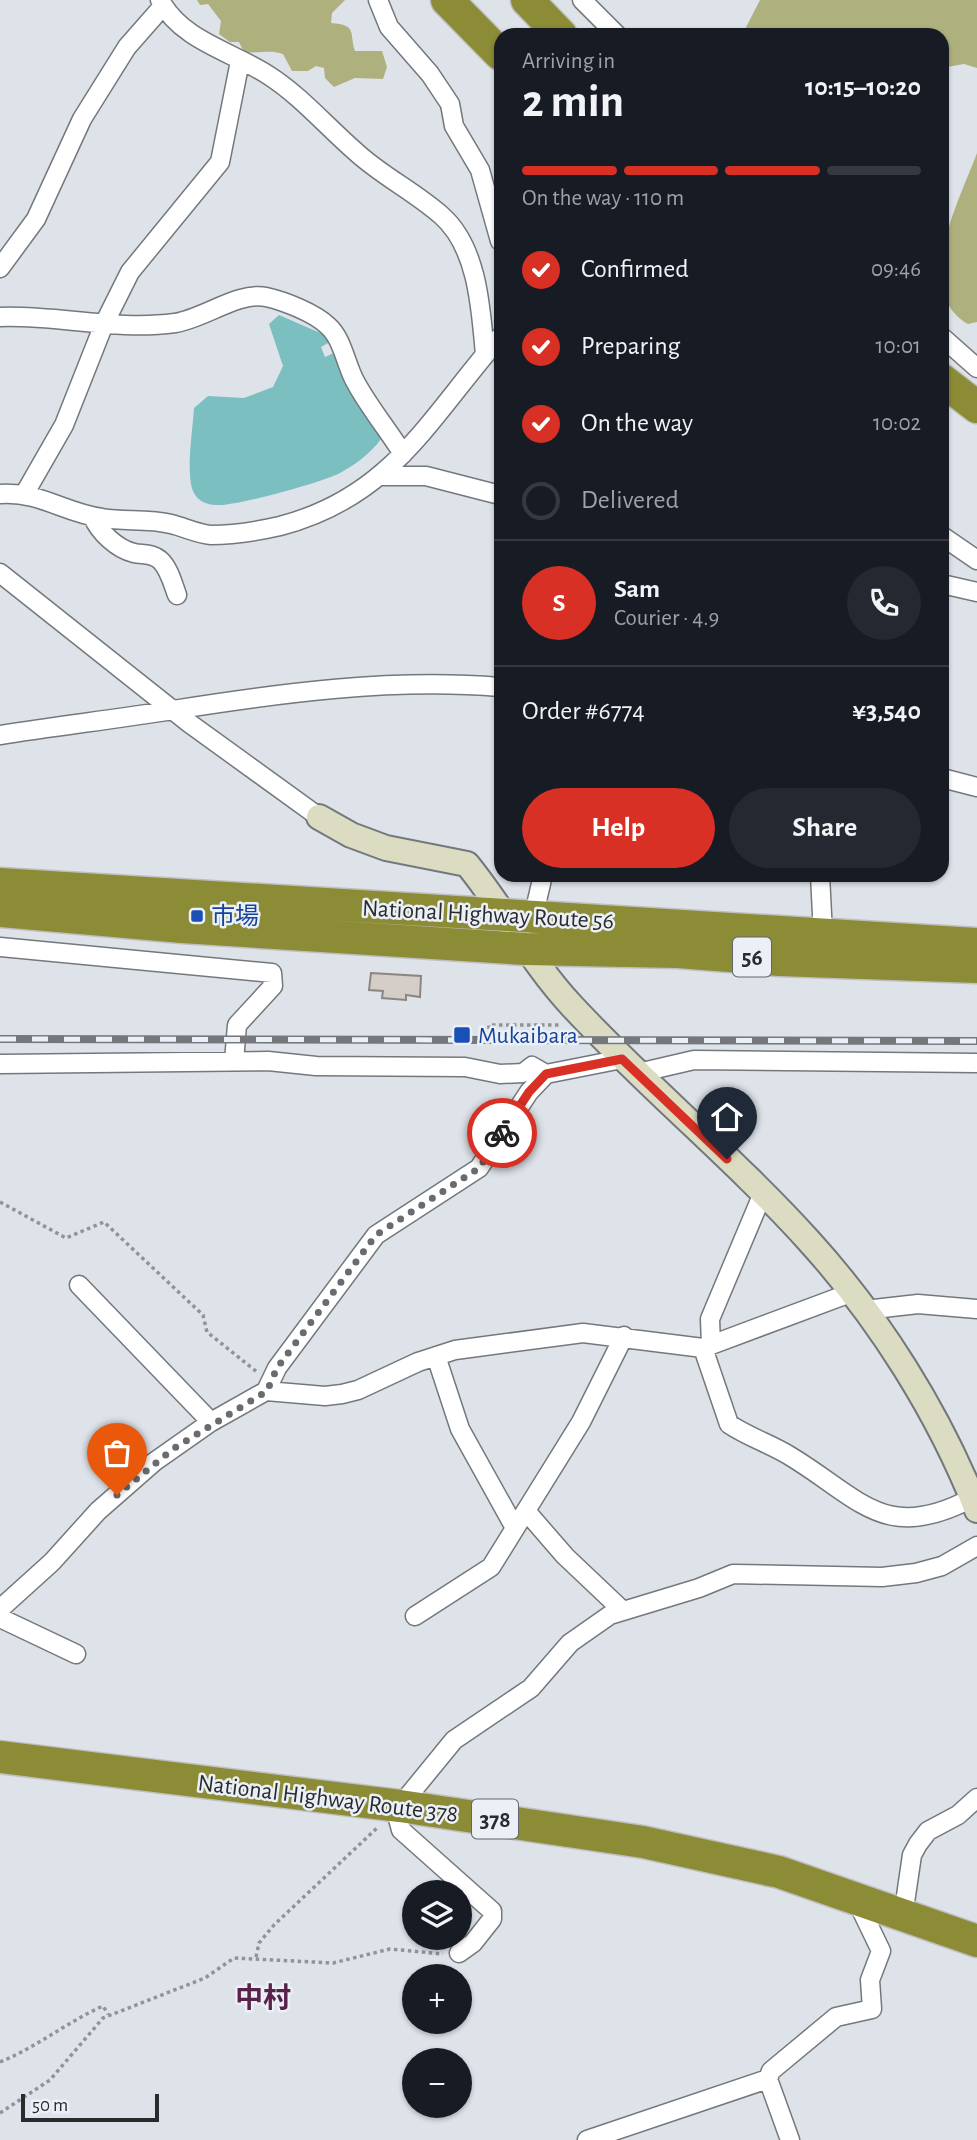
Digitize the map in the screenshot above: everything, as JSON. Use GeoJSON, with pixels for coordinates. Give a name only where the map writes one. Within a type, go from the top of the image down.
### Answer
{"type":"FeatureCollection","features":[{"type":"Feature","properties":{"kind":"highway"},"geometry":{"type":"LineString","coordinates":[[447,0],[494,48]]}},
{"type":"Feature","properties":{"kind":"highway"},"geometry":{"type":"LineString","coordinates":[[527,0],[554,28]]}},
{"type":"Feature","properties":{"kind":"highway"},"geometry":{"type":"LineString","coordinates":[[949,385],[977,407]]}},
{"type":"Feature","properties":{"kind":"highway"},"geometry":{"type":"LineString","coordinates":[[949,405],[977,423]]}},
{"type":"Feature","properties":{"kind":"highway","name":"National Highway Route 56"},"geometry":{"type":"LineString","coordinates":[[0,884],[518,918],[977,944]]}},
{"type":"Feature","properties":{"kind":"highway","name":"National Highway Route 56"},"geometry":{"type":"LineString","coordinates":[[0,911],[182,927],[526,949],[678,952],[780,960],[977,967]]}},
{"type":"Feature","properties":{"kind":"highway","name":"National Highway Route 378"},"geometry":{"type":"LineString","coordinates":[[0,1757],[400,1806],[643,1842],[779,1872],[977,1941]]}},
{"type":"Feature","properties":{"kind":"street"},"geometry":{"type":"LineString","coordinates":[[378,0],[389,27],[430,74],[450,104],[458,133],[480,170],[494,220]]}},
{"type":"Feature","properties":{"kind":"street"},"geometry":{"type":"LineString","coordinates":[[582,0],[610,28]]}},
{"type":"Feature","properties":{"kind":"street"},"geometry":{"type":"LineString","coordinates":[[0,268],[36,219],[82,119],[127,47],[162,3],[168,14],[191,34],[266,74],[306,104],[357,153],[443,217],[471,262],[485,355]]}},
{"type":"Feature","properties":{"kind":"street"},"geometry":{"type":"LineString","coordinates":[[25,492],[64,425],[104,324],[131,272],[220,162],[240,61]]}},
{"type":"Feature","properties":{"kind":"street"},"geometry":{"type":"LineString","coordinates":[[0,317],[38,316],[104,324],[169,324],[194,320],[237,300],[264,297],[316,318],[336,334],[356,384],[403,454]]}},
{"type":"Feature","properties":{"kind":"street"},"geometry":{"type":"LineString","coordinates":[[949,343],[977,368]]}},
{"type":"Feature","properties":{"kind":"street"},"geometry":{"type":"LineString","coordinates":[[0,494],[25,492],[93,517],[170,523],[205,534],[261,530],[297,521],[332,507],[382,476],[434,421],[494,344]]}},
{"type":"Feature","properties":{"kind":"street"},"geometry":{"type":"LineString","coordinates":[[382,476],[426,476],[494,493]]}},
{"type":"Feature","properties":{"kind":"street"},"geometry":{"type":"LineString","coordinates":[[93,517],[97,528],[129,552],[153,555],[163,562],[177,595]]}},
{"type":"Feature","properties":{"kind":"street"},"geometry":{"type":"LineString","coordinates":[[949,541],[977,560]]}},
{"type":"Feature","properties":{"kind":"street"},"geometry":{"type":"LineString","coordinates":[[0,573],[172,710],[319,817],[351,835],[386,848],[467,864],[518,918],[526,949],[569,1003],[630,1066],[762,1193],[859,1301],[929,1411],[975,1504],[910,1518],[872,1511],[790,1456],[729,1424],[707,1346],[710,1319],[762,1193]]}},
{"type":"Feature","properties":{"kind":"street"},"geometry":{"type":"LineString","coordinates":[[949,586],[977,592]]}},
{"type":"Feature","properties":{"kind":"street"},"geometry":{"type":"LineString","coordinates":[[0,735],[263,696],[349,687],[438,684],[494,687]]}},
{"type":"Feature","properties":{"kind":"street"},"geometry":{"type":"LineString","coordinates":[[949,780],[977,787]]}},
{"type":"Feature","properties":{"kind":"street"},"geometry":{"type":"LineString","coordinates":[[518,918],[539,882]]}},
{"type":"Feature","properties":{"kind":"street"},"geometry":{"type":"LineString","coordinates":[[820,882],[823,934]]}},
{"type":"Feature","properties":{"kind":"street"},"geometry":{"type":"LineString","coordinates":[[0,947],[272,973],[274,986],[237,1025],[234,1061]]}},
{"type":"Feature","properties":{"kind":"street"},"geometry":{"type":"LineString","coordinates":[[0,1064],[234,1061],[465,1067],[500,1074],[523,1073],[532,1066],[546,1074],[694,1060],[977,1063]]}},
{"type":"Feature","properties":{"kind":"street"},"geometry":{"type":"LineString","coordinates":[[0,1609],[52,1562],[98,1511],[154,1462],[268,1387],[277,1368],[376,1235],[479,1168],[529,1092],[546,1074]]}},
{"type":"Feature","properties":{"kind":"street"},"geometry":{"type":"LineString","coordinates":[[79,1285],[211,1422]]}},
{"type":"Feature","properties":{"kind":"street"},"geometry":{"type":"LineString","coordinates":[[268,1387],[326,1396],[342,1394],[455,1350],[550,1336],[583,1333],[707,1346],[859,1301],[977,1309]]}},
{"type":"Feature","properties":{"kind":"street"},"geometry":{"type":"LineString","coordinates":[[415,1616],[491,1567],[581,1422],[624,1336]]}},
{"type":"Feature","properties":{"kind":"street"},"geometry":{"type":"LineString","coordinates":[[436,1356],[460,1429],[515,1528]]}},
{"type":"Feature","properties":{"kind":"street"},"geometry":{"type":"LineString","coordinates":[[526,1511],[565,1556],[622,1611]]}},
{"type":"Feature","properties":{"kind":"street"},"geometry":{"type":"LineString","coordinates":[[459,1952],[473,1943],[492,1919],[492,1911],[401,1830],[398,1819],[400,1806],[454,1740],[531,1688],[570,1643],[594,1623],[733,1574],[824,1575],[858,1579],[916,1573],[942,1566],[977,1546]]}},
{"type":"Feature","properties":{"kind":"street"},"geometry":{"type":"LineString","coordinates":[[0,1618],[76,1654]]}},
{"type":"Feature","properties":{"kind":"street"},"geometry":{"type":"LineString","coordinates":[[903,1916],[912,1855],[918,1844],[928,1831],[958,1815],[977,1798]]}},
{"type":"Feature","properties":{"kind":"street"},"geometry":{"type":"LineString","coordinates":[[790,2140],[768,2079],[771,2071],[836,2017],[872,2009],[870,1980],[881,1951],[856,1899]]}},
{"type":"Feature","properties":{"kind":"street"},"geometry":{"type":"LineString","coordinates":[[587,2140],[768,2079]]}},
{"type":"Feature","properties":{"kind":"path"},"geometry":{"type":"LineString","coordinates":[[489,1029],[489,1025],[561,1025]]}},
{"type":"Feature","properties":{"kind":"path"},"geometry":{"type":"LineString","coordinates":[[0,1202],[66,1238],[104,1222],[203,1315],[207,1332],[268,1387]]}},
{"type":"Feature","properties":{"kind":"path"},"geometry":{"type":"LineString","coordinates":[[256,1957],[259,1943],[274,1925],[400,1806]]}},
{"type":"Feature","properties":{"kind":"path"},"geometry":{"type":"LineString","coordinates":[[0,2113],[50,2080],[108,2014],[205,1978],[234,1958],[256,1957],[333,1963],[390,1949],[459,1952]]}},
{"type":"Feature","properties":{"kind":"path"},"geometry":{"type":"LineString","coordinates":[[0,2062],[50,2037],[79,2016],[103,2006],[108,2014]]}},
{"type":"Feature","properties":{"kind":"green space"},"geometry":{"type":"Polygon","coordinates":[[[197,0],[345,0],[332,13],[331,23],[349,28],[355,51],[382,51],[387,67],[383,79],[355,78],[334,87],[325,78],[324,68],[316,66],[308,71],[292,71],[283,54],[244,52],[239,42],[230,42],[219,34],[221,21],[208,4],[200,5],[197,0]]]}},
{"type":"Feature","properties":{"kind":"green space"},"geometry":{"type":"Polygon","coordinates":[[[760,0],[977,0],[977,68],[964,64],[949,67],[949,28],[746,28],[760,0]]]}},
{"type":"Feature","properties":{"kind":"green space"},"geometry":{"type":"Polygon","coordinates":[[[977,153],[977,322],[968,324],[949,304],[949,229],[977,153]]]}},
{"type":"Feature","properties":{"kind":"water"},"geometry":{"type":"Polygon","coordinates":[[[279,315],[325,335],[330,342],[321,347],[325,357],[336,352],[348,385],[381,439],[357,462],[331,477],[241,502],[226,505],[206,503],[198,498],[191,486],[190,452],[194,408],[208,396],[244,398],[273,387],[283,366],[269,324],[279,315]]]}},
{"type":"Feature","properties":{"kind":"building"},"geometry":{"type":"Polygon","coordinates":[[[371,973],[421,976],[420,997],[406,995],[406,1000],[382,998],[383,991],[369,990],[371,973]]]}},
{"type":"Feature","properties":{"kind":"railway"},"geometry":{"type":"LineString","coordinates":[[0,1039],[977,1041]]}},
{"type":"Feature","properties":{"kind":"way so far"},"geometry":{"type":"LineString","coordinates":[[117,1495],[154,1462],[211,1422],[267,1391],[277,1368],[376,1235],[394,1221],[462,1182],[479,1168],[502,1133]]}},
{"type":"Feature","properties":{"kind":"place","name":"市場"},"geometry":{"type":"Point","coordinates":[197,916]}},
{"type":"Feature","properties":{"kind":"place","name":"Mukaibara"},"geometry":{"type":"Point","coordinates":[462,1035]}},
{"type":"Feature","properties":{"kind":"district","name":"中村"},"geometry":{"type":"Point","coordinates":[263,1997]}},
{"type":"Feature","properties":{"kind":"route"},"geometry":{"type":"LineString","coordinates":[[502,1133],[529,1092],[546,1074],[622,1059],[727,1159]]}}]}
